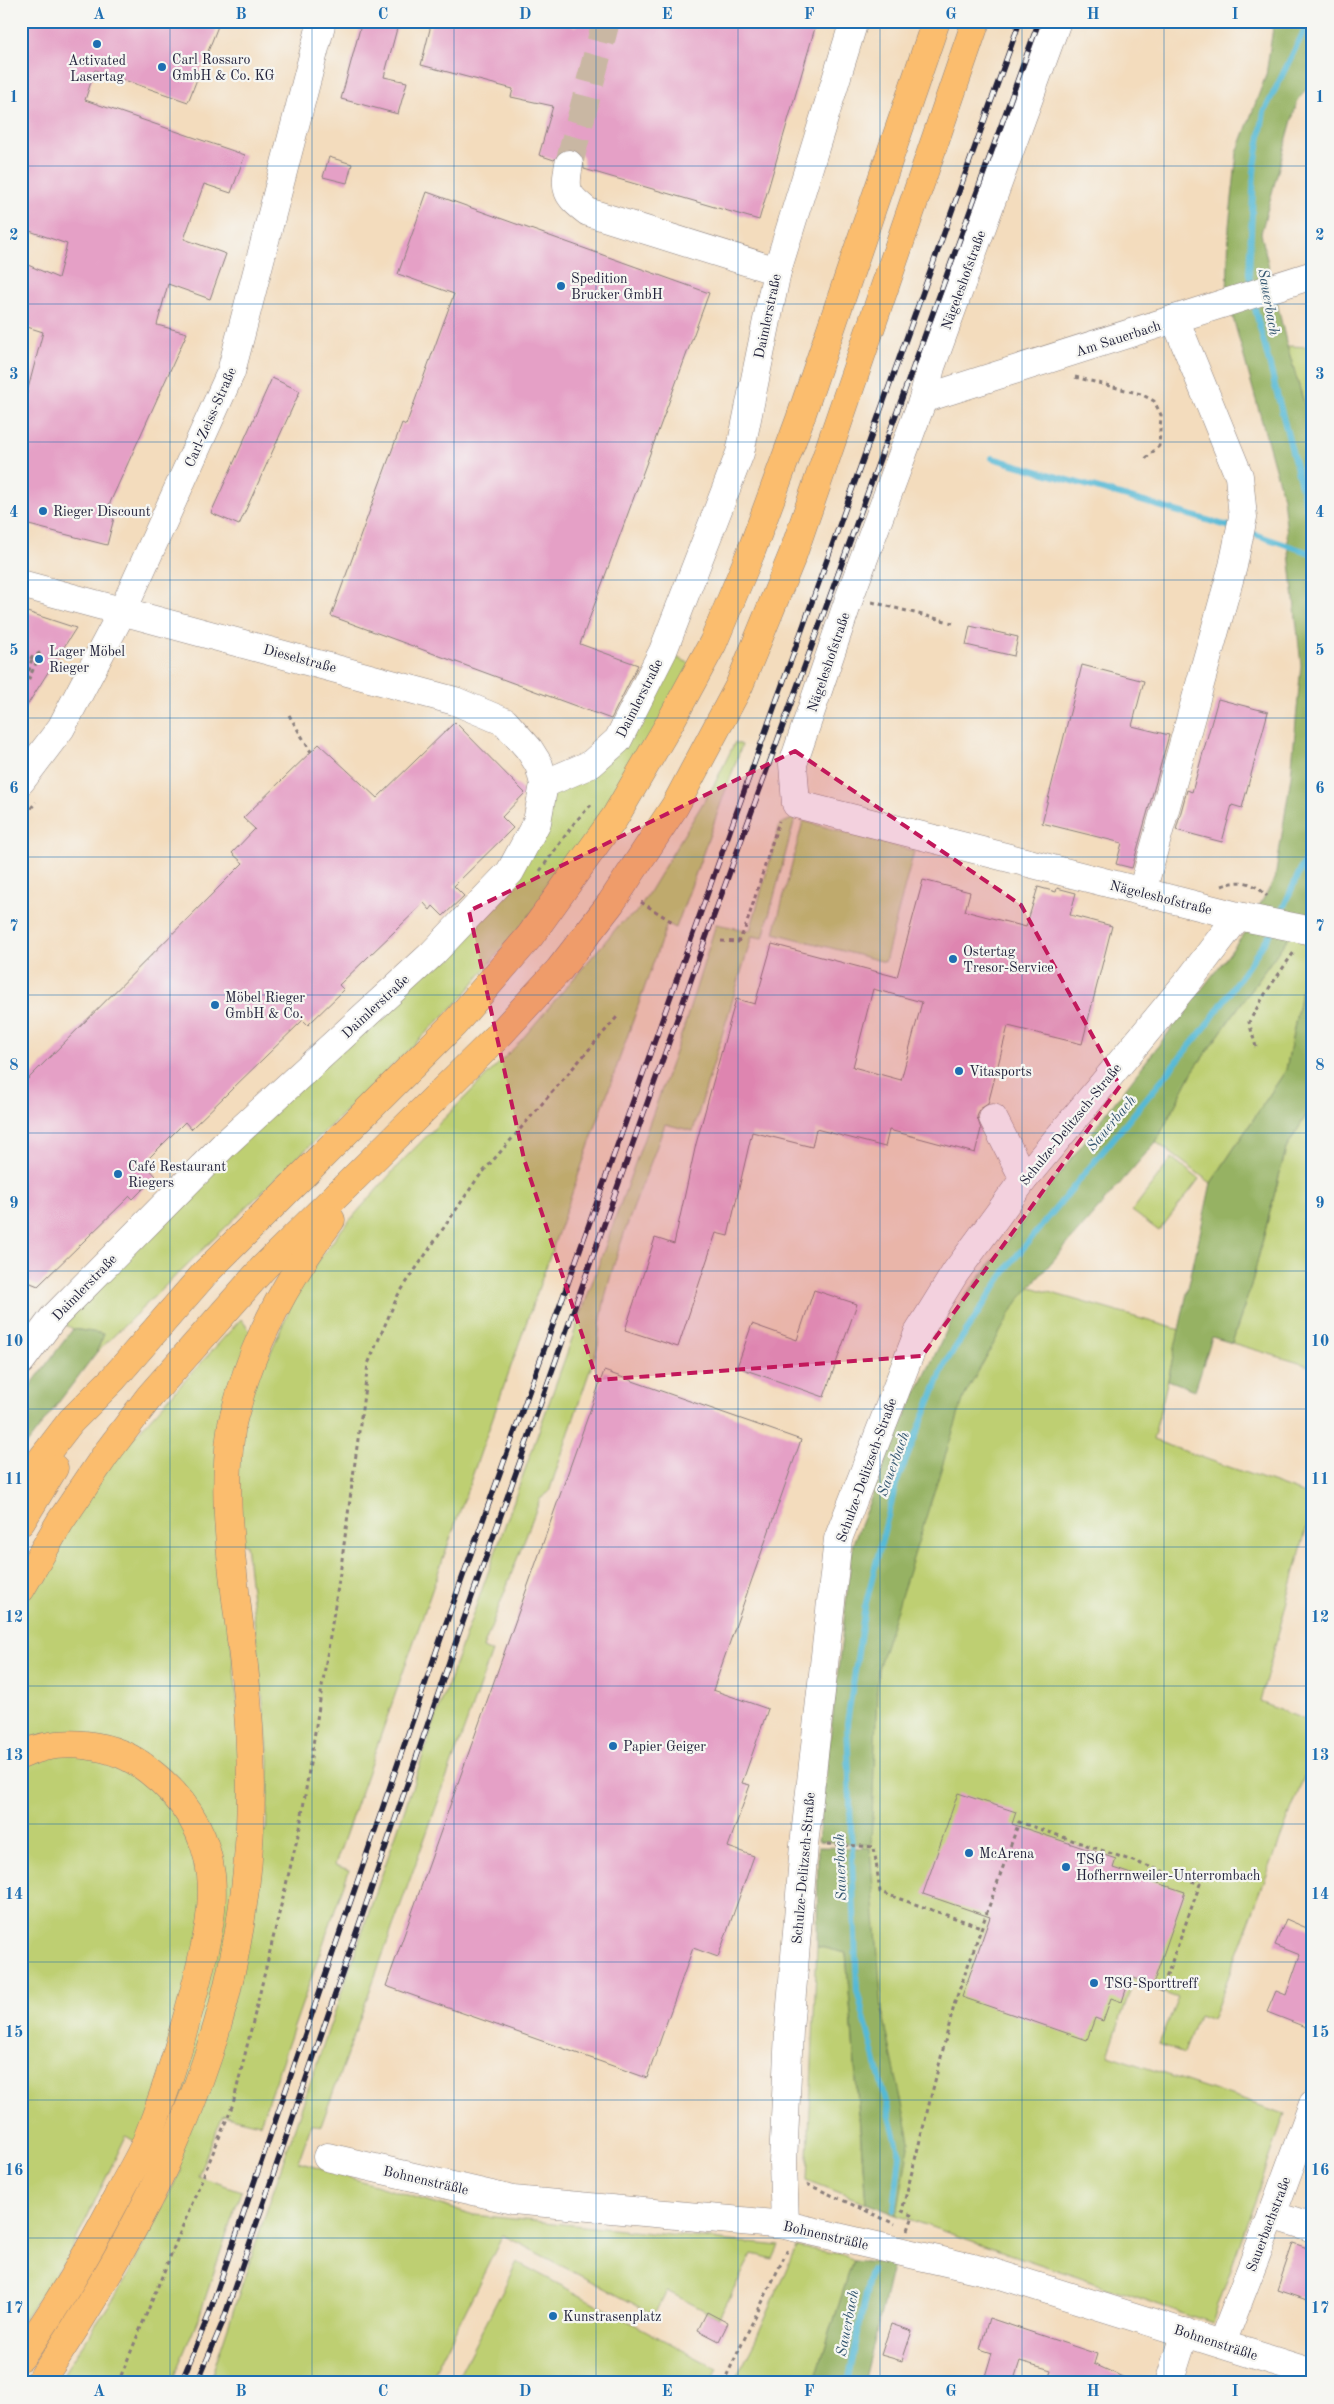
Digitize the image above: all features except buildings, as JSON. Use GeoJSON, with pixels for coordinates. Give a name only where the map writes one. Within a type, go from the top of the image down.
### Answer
{"type":"FeatureCollection","features":[{"type":"Feature","properties":{"kind":"highway"},"geometry":{"type":"LineString","coordinates":[[21,1486],[71,1422],[112,1379],[206,1272],[454,1024],[530,936],[615,817],[668,726],[713,643],[751,552],[800,419],[936,21]]}},
{"type":"Feature","properties":{"kind":"highway"},"geometry":{"type":"LineString","coordinates":[[21,1589],[65,1514],[106,1454],[150,1396],[264,1266],[501,1033],[559,970],[611,903],[675,806],[739,686],[793,554],[976,21]]}},
{"type":"Feature","properties":{"kind":"highway"},"geometry":{"type":"LineString","coordinates":[[39,2383],[80,2322],[146,2209],[192,2105],[231,1978],[246,1889],[252,1763],[244,1665],[228,1533],[228,1474],[231,1428],[247,1370],[278,1302],[311,1247],[392,1142]]}},
{"type":"Feature","properties":{"kind":"highway"},"geometry":{"type":"LineString","coordinates":[[21,1522],[59,1459],[112,1379]]}},
{"type":"Feature","properties":{"kind":"highway"},"geometry":{"type":"LineString","coordinates":[[21,1755],[32,1750],[71,1744],[109,1749],[142,1765],[169,1786],[189,1811],[205,1845],[212,1875],[210,1925],[194,1991],[174,2065],[145,2143],[93,2244],[53,2312],[21,2356]]}},
{"type":"Feature","properties":{"kind":"street","name":"Carl-Zeiss-Straße"},"geometry":{"type":"LineString","coordinates":[[21,782],[61,728],[123,610],[231,372],[322,21]]}},
{"type":"Feature","properties":{"kind":"street","name":"Daimlerstraße"},"geometry":{"type":"LineString","coordinates":[[21,1362],[53,1318],[224,1145],[432,954],[510,872],[537,822],[544,784],[591,764],[608,751],[618,740],[663,651],[740,454],[777,271],[854,21]]}},
{"type":"Feature","properties":{"kind":"street","name":"Nägeleshofstraße"},"geometry":{"type":"LineString","coordinates":[[1057,21],[931,367],[923,399],[850,596],[793,764],[796,804],[1142,892],[1308,931]]}},
{"type":"Feature","properties":{"kind":"street"},"geometry":{"type":"LineString","coordinates":[[570,164],[565,187],[572,199],[588,212],[777,271]]}},
{"type":"Feature","properties":{"kind":"street","name":"Am Sauerbach"},"geometry":{"type":"LineString","coordinates":[[923,399],[1313,275]]}},
{"type":"Feature","properties":{"kind":"street"},"geometry":{"type":"LineString","coordinates":[[1142,892],[1233,566],[1243,517],[1239,476],[1175,319]]}},
{"type":"Feature","properties":{"kind":"street","name":"Dieselstraße"},"geometry":{"type":"LineString","coordinates":[[21,584],[455,701],[505,722],[529,749],[539,765],[544,784]]}},
{"type":"Feature","properties":{"kind":"street","name":"Schulze-Delitzsch-Straße"},"geometry":{"type":"LineString","coordinates":[[790,2226],[784,2174],[788,2030],[803,1854],[838,1539],[918,1333],[955,1273],[1024,1179],[1190,979],[1245,917]]}},
{"type":"Feature","properties":{"kind":"street"},"geometry":{"type":"LineString","coordinates":[[992,1118],[1024,1179]]}},
{"type":"Feature","properties":{"kind":"street","name":"Sauerbachstraße"},"geometry":{"type":"LineString","coordinates":[[1222,2343],[1313,2104]]}},
{"type":"Feature","properties":{"kind":"street","name":"Bohnensträßle"},"geometry":{"type":"LineString","coordinates":[[327,2157],[513,2200],[790,2226],[994,2273],[1313,2373]]}},
{"type":"Feature","properties":{"kind":"street"},"geometry":{"type":"LineString","coordinates":[[1272,2215],[1313,2228]]}},
{"type":"Feature","properties":{"kind":"street"},"geometry":{"type":"LineString","coordinates":[[1169,2383],[1185,2332]]}},
{"type":"Feature","properties":{"kind":"path"},"geometry":{"type":"LineString","coordinates":[[1072,376],[1141,394],[1154,401],[1161,415],[1159,446],[1143,461]]}},
{"type":"Feature","properties":{"kind":"path"},"geometry":{"type":"LineString","coordinates":[[850,596],[953,623]]}},
{"type":"Feature","properties":{"kind":"path"},"geometry":{"type":"LineString","coordinates":[[41,652],[27,683],[28,670],[32,658],[41,652]]}},
{"type":"Feature","properties":{"kind":"path"},"geometry":{"type":"LineString","coordinates":[[23,654],[32,658]]}},
{"type":"Feature","properties":{"kind":"path"},"geometry":{"type":"LineString","coordinates":[[290,715],[311,752]]}},
{"type":"Feature","properties":{"kind":"path"},"geometry":{"type":"LineString","coordinates":[[721,941],[738,942],[746,929],[777,823],[796,804]]}},
{"type":"Feature","properties":{"kind":"path"},"geometry":{"type":"LineString","coordinates":[[641,902],[674,923]]}},
{"type":"Feature","properties":{"kind":"path"},"geometry":{"type":"LineString","coordinates":[[1256,1048],[1249,1022],[1265,994],[1308,931]]}},
{"type":"Feature","properties":{"kind":"path"},"geometry":{"type":"LineString","coordinates":[[118,2383],[233,2104],[300,1827],[341,1567],[368,1364],[398,1294],[477,1178],[617,1017]]}},
{"type":"Feature","properties":{"kind":"path"},"geometry":{"type":"LineString","coordinates":[[913,2216],[902,2211],[955,2002],[1019,1822],[1200,1884],[1161,1992]]}},
{"type":"Feature","properties":{"kind":"path"},"geometry":{"type":"LineString","coordinates":[[830,1844],[874,1847],[880,1892],[981,1927]]}},
{"type":"Feature","properties":{"kind":"path"},"geometry":{"type":"LineString","coordinates":[[784,2174],[908,2230]]}},
{"type":"Feature","properties":{"kind":"path"},"geometry":{"type":"LineString","coordinates":[[723,2383],[792,2241],[790,2226]]}},
{"type":"Feature","properties":{"kind":"highlighted area"},"geometry":{"type":"Polygon","coordinates":[[[795,751],[1021,905],[1120,1086],[922,1356],[597,1380],[524,1159],[469,911],[795,751]]]}},
{"type":"Feature","properties":{"kind":"green space"},"geometry":{"type":"Polygon","coordinates":[[[1274,21],[1313,21],[1313,79],[1297,102],[1261,233],[1287,346],[1313,433],[1313,928],[1252,918],[1275,879],[1291,776],[1301,665],[1283,497],[1227,296],[1229,226],[1237,153],[1266,75],[1274,21]]]}},
{"type":"Feature","properties":{"kind":"green space"},"geometry":{"type":"Polygon","coordinates":[[[1287,346],[1313,347],[1313,433],[1287,346]]]}},
{"type":"Feature","properties":{"kind":"green space"},"geometry":{"type":"Polygon","coordinates":[[[663,651],[693,665],[636,770],[547,894],[459,1001],[96,1353],[104,1334],[73,1329],[53,1318],[510,872],[542,803],[591,764],[663,651]]]}},
{"type":"Feature","properties":{"kind":"green space"},"geometry":{"type":"Polygon","coordinates":[[[735,742],[742,745],[676,928],[667,924],[335,1865],[349,1870],[260,2124],[223,2115],[198,2176],[241,2191],[200,2314],[171,2383],[57,2383],[125,2281],[181,2170],[126,2136],[69,2255],[21,2323],[21,1583],[117,1455],[241,1319],[269,1356],[299,1287],[342,1229],[403,1160],[517,1045],[620,924],[637,912],[715,783],[735,742]],[[220,1539],[244,1763],[243,1826],[266,1831],[269,1761],[246,1544],[220,1539]]]}},
{"type":"Feature","properties":{"kind":"green space"},"geometry":{"type":"Polygon","coordinates":[[[795,818],[763,938],[752,936],[693,1131],[665,1124],[634,1205],[607,1291],[598,1346],[549,1492],[540,1499],[483,1648],[492,1652],[321,2126],[312,2123],[298,2162],[474,2215],[779,2246],[773,2259],[752,2254],[719,2318],[667,2291],[655,2315],[503,2235],[429,2383],[209,2383],[440,1706],[683,1030],[716,924],[750,931],[780,824],[795,818]]]}},
{"type":"Feature","properties":{"kind":"green space"},"geometry":{"type":"Polygon","coordinates":[[[803,821],[914,851],[885,962],[774,933],[803,821]]]}},
{"type":"Feature","properties":{"kind":"green space"},"geometry":{"type":"Polygon","coordinates":[[[1252,924],[1290,935],[1193,1071],[1156,1142],[1017,1302],[964,1397],[878,1669],[871,1845],[818,1841],[853,1543],[897,1433],[960,1303],[1252,924]]]}},
{"type":"Feature","properties":{"kind":"green space"},"geometry":{"type":"Polygon","coordinates":[[[1290,935],[1311,940],[1286,1070],[1211,1183],[1156,1142],[1193,1071],[1290,935]]]}},
{"type":"Feature","properties":{"kind":"green space"},"geometry":{"type":"Polygon","coordinates":[[[1311,940],[1313,1104],[1286,1149],[1251,1286],[1232,1343],[1212,1337],[1195,1390],[1168,1380],[1211,1183],[1286,1070],[1311,940]]]}},
{"type":"Feature","properties":{"kind":"green space"},"geometry":{"type":"Polygon","coordinates":[[[1313,1104],[1313,1367],[1232,1343],[1251,1286],[1286,1149],[1313,1104]]]}},
{"type":"Feature","properties":{"kind":"green space"},"geometry":{"type":"Polygon","coordinates":[[[1172,1158],[1199,1179],[1159,1231],[1132,1211],[1172,1158]]]}},
{"type":"Feature","properties":{"kind":"green space","name":"TSG Hofherrnweiler-Unterrombach"},"geometry":{"type":"Polygon","coordinates":[[[1017,1283],[1180,1330],[1153,1440],[1308,1495],[1307,1526],[1260,1702],[1313,1723],[1313,1753],[1212,2020],[1198,2015],[1184,2053],[1159,2044],[1178,1998],[1133,1982],[1108,2055],[1285,2114],[1212,2323],[890,2213],[863,2013],[862,1679],[955,1378],[1017,1283]]]}},
{"type":"Feature","properties":{"kind":"green space"},"geometry":{"type":"Polygon","coordinates":[[[73,1329],[104,1334],[96,1353],[21,1452],[21,1398],[73,1329]]]}},
{"type":"Feature","properties":{"kind":"green space"},"geometry":{"type":"Polygon","coordinates":[[[818,1847],[870,1848],[882,2010],[910,2141],[897,2215],[866,2203],[846,1953],[817,1946],[818,1847]]]}},
{"type":"Feature","properties":{"kind":"green space"},"geometry":{"type":"Polygon","coordinates":[[[817,1946],[846,1953],[866,2203],[807,2180],[817,1946]]]}},
{"type":"Feature","properties":{"kind":"green space"},"geometry":{"type":"Polygon","coordinates":[[[796,2247],[841,2254],[853,2260],[814,2383],[733,2383],[755,2341],[796,2247]]]}},
{"type":"Feature","properties":{"kind":"green space"},"geometry":{"type":"Polygon","coordinates":[[[853,2260],[893,2263],[864,2383],[814,2383],[853,2260]]]}},
{"type":"Feature","properties":{"kind":"green space","name":"Kunstrasenplatz"},"geometry":{"type":"Polygon","coordinates":[[[517,2262],[718,2369],[711,2383],[455,2383],[517,2262]]]}},
{"type":"Feature","properties":{"kind":"waterway","name":"Sauerbach"},"geometry":{"type":"LineString","coordinates":[[1251,288],[1249,273],[1254,172],[1264,112],[1309,21]]}},
{"type":"Feature","properties":{"kind":"waterway","name":"Sauerbach"},"geometry":{"type":"LineString","coordinates":[[1253,301],[1313,532]]}},
{"type":"Feature","properties":{"kind":"waterway"},"geometry":{"type":"LineString","coordinates":[[992,458],[1231,527]]}},
{"type":"Feature","properties":{"kind":"waterway"},"geometry":{"type":"LineString","coordinates":[[1251,533],[1313,554]]}},
{"type":"Feature","properties":{"kind":"waterway","name":"Sauerbach"},"geometry":{"type":"LineString","coordinates":[[1278,919],[1313,842]]}},
{"type":"Feature","properties":{"kind":"waterway","name":"Sauerbach"},"geometry":{"type":"LineString","coordinates":[[894,2209],[900,2155],[857,1990],[847,1723],[865,1607],[896,1484],[946,1362],[1010,1264],[1207,1025],[1273,930]]}},
{"type":"Feature","properties":{"kind":"waterway","name":"Sauerbach"},"geometry":{"type":"LineString","coordinates":[[848,2383],[871,2269]]}},
{"type":"Feature","properties":{"kind":"tunnel"},"geometry":{"type":"LineString","coordinates":[[569,164],[606,21]]}},
{"type":"Feature","properties":{"kind":"railway"},"geometry":{"type":"LineString","coordinates":[[181,2383],[208,2317],[444,1629],[1020,21]]}},
{"type":"Feature","properties":{"kind":"railway"},"geometry":{"type":"LineString","coordinates":[[197,2383],[222,2324],[459,1633],[709,929],[1039,21]]}},
{"type":"Feature","properties":{"kind":"place","name":"Activated Lasertag"},"geometry":{"type":"Point","coordinates":[97,44]}},
{"type":"Feature","properties":{"kind":"place","name":"Carl Rossaro GmbH & Co. KG"},"geometry":{"type":"Point","coordinates":[162,67]}},
{"type":"Feature","properties":{"kind":"place","name":"Spedition Brucker GmbH"},"geometry":{"type":"Point","coordinates":[561,286]}},
{"type":"Feature","properties":{"kind":"place","name":"Rieger Discount"},"geometry":{"type":"Point","coordinates":[43,511]}},
{"type":"Feature","properties":{"kind":"place","name":"Lager Möbel Rieger"},"geometry":{"type":"Point","coordinates":[39,659]}},
{"type":"Feature","properties":{"kind":"place","name":"Ostertag Tresor-Service"},"geometry":{"type":"Point","coordinates":[953,959]}},
{"type":"Feature","properties":{"kind":"place","name":"Möbel Rieger GmbH & Co."},"geometry":{"type":"Point","coordinates":[215,1005]}},
{"type":"Feature","properties":{"kind":"place","name":"Vitasports"},"geometry":{"type":"Point","coordinates":[959,1071]}},
{"type":"Feature","properties":{"kind":"place","name":"Café Restaurant Riegers"},"geometry":{"type":"Point","coordinates":[118,1174]}},
{"type":"Feature","properties":{"kind":"place","name":"Papier Geiger"},"geometry":{"type":"Point","coordinates":[613,1746]}},
{"type":"Feature","properties":{"kind":"place","name":"McArena"},"geometry":{"type":"Point","coordinates":[969,1853]}},
{"type":"Feature","properties":{"kind":"place","name":"TSG Hofherrnweiler-Unterrombach"},"geometry":{"type":"Point","coordinates":[1066,1867]}},
{"type":"Feature","properties":{"kind":"place","name":"TSG-Sporttreff"},"geometry":{"type":"Point","coordinates":[1094,1983]}},
{"type":"Feature","properties":{"kind":"place","name":"Kunstrasenplatz"},"geometry":{"type":"Point","coordinates":[553,2316]}}]}
